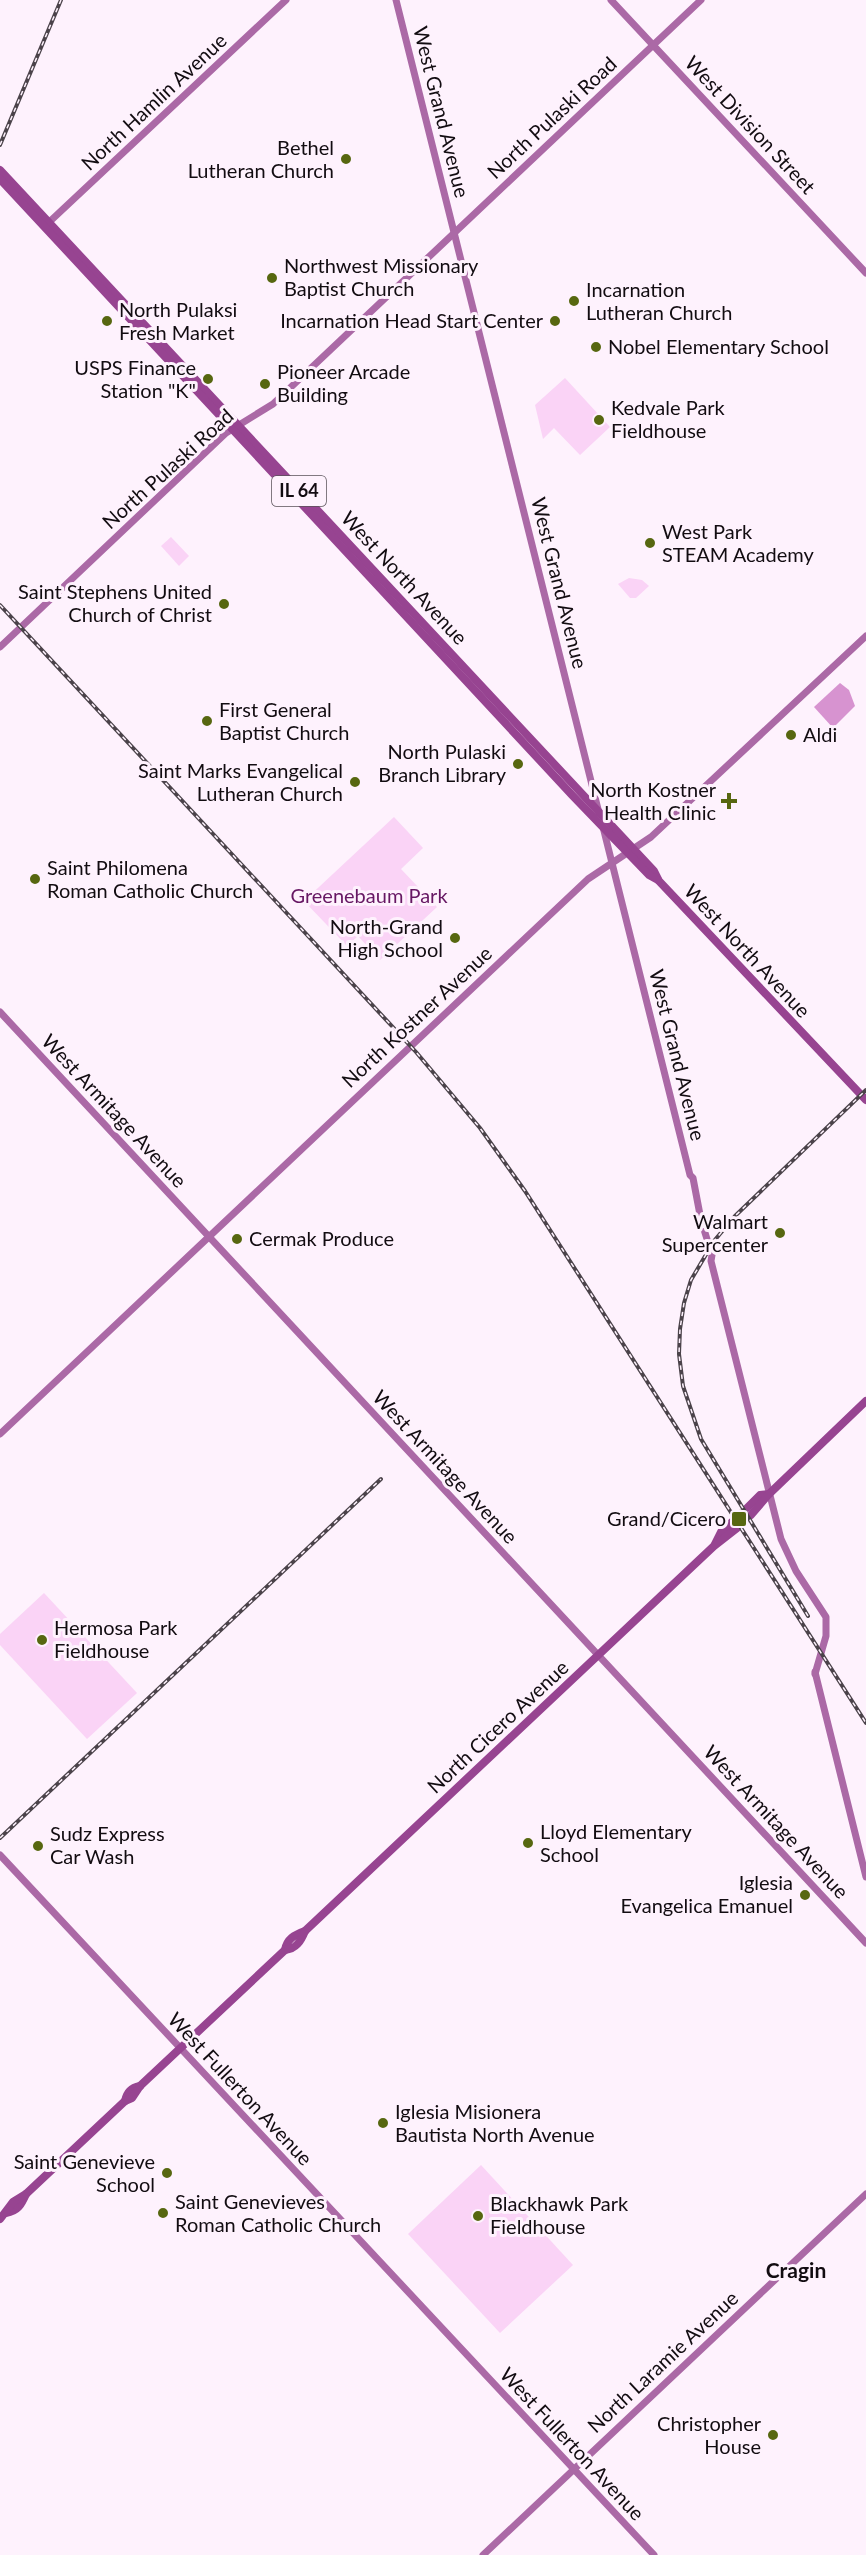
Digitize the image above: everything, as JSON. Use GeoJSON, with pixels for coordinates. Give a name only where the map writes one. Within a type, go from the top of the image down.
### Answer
{"type":"FeatureCollection","features":[{"type":"Feature","properties":{"kind":"main road","name":"North Hamlin Avenue"},"geometry":{"type":"LineString","coordinates":[[47,225],[286,0]]}},
{"type":"Feature","properties":{"kind":"main road","name":"West Grand Avenue"},"geometry":{"type":"LineString","coordinates":[[396,0],[690,1175],[688,1179],[696,1199],[706,1238],[706,1250],[711,1261],[769,1494],[789,1560],[826,1617],[816,1654],[815,1674],[866,1877]]}},
{"type":"Feature","properties":{"kind":"main road","name":"West Division Street"},"geometry":{"type":"LineString","coordinates":[[610,0],[866,273]]}},
{"type":"Feature","properties":{"kind":"main road","name":"North Pulaski Road"},"geometry":{"type":"LineString","coordinates":[[0,647],[235,427],[273,404],[701,0]]}},
{"type":"Feature","properties":{"kind":"main road","name":"West North Avenue"},"geometry":{"type":"LineString","coordinates":[[0,170],[47,225],[603,828],[631,851]]}},
{"type":"Feature","properties":{"kind":"main road","name":"West North Avenue"},"geometry":{"type":"LineString","coordinates":[[0,179],[47,225]]}},
{"type":"Feature","properties":{"kind":"main road","name":"West North Avenue"},"geometry":{"type":"LineString","coordinates":[[235,427],[599,811],[649,876],[658,880],[866,1100]]}},
{"type":"Feature","properties":{"kind":"main road","name":"North Kostner Avenue"},"geometry":{"type":"LineString","coordinates":[[0,1434],[588,879],[631,851],[662,827],[866,636]]}},
{"type":"Feature","properties":{"kind":"main road","name":"West Armitage Avenue"},"geometry":{"type":"LineString","coordinates":[[0,1012],[866,1943]]}},
{"type":"Feature","properties":{"kind":"main road","name":"West North Avenue"},"geometry":{"type":"LineString","coordinates":[[812,1045],[813,1050],[866,1107]]}},
{"type":"Feature","properties":{"kind":"main road"},"geometry":{"type":"LineString","coordinates":[[749,1511],[760,1496],[769,1494],[866,1401]]}},
{"type":"Feature","properties":{"kind":"main road","name":"North Cicero Avenue"},"geometry":{"type":"LineString","coordinates":[[3,2216],[13,2202],[26,2194],[125,2101],[126,2094],[140,2086],[285,1950],[286,1942],[305,1931],[714,1546],[721,1532],[735,1525]]}},
{"type":"Feature","properties":{"kind":"main road","name":"West Fullerton Avenue"},"geometry":{"type":"LineString","coordinates":[[0,1855],[654,2555]]}},
{"type":"Feature","properties":{"kind":"main road","name":"North Laramie Avenue"},"geometry":{"type":"LineString","coordinates":[[483,2555],[866,2194]]}},
{"type":"Feature","properties":{"kind":"green space"},"geometry":{"type":"Polygon","coordinates":[[[565,378],[610,427],[580,455],[554,428],[543,439],[535,405],[565,378]]]}},
{"type":"Feature","properties":{"kind":"green space"},"geometry":{"type":"Polygon","coordinates":[[[171,537],[189,556],[179,566],[161,546],[171,537]]]}},
{"type":"Feature","properties":{"kind":"green space"},"geometry":{"type":"Polygon","coordinates":[[[629,578],[642,580],[649,586],[636,598],[630,598],[618,584],[629,578]]]}},
{"type":"Feature","properties":{"kind":"green space","name":"Greenebaum Park"},"geometry":{"type":"Polygon","coordinates":[[[394,817],[423,848],[401,869],[437,907],[380,960],[358,936],[347,946],[304,901],[394,817]]]}},
{"type":"Feature","properties":{"kind":"green space"},"geometry":{"type":"Polygon","coordinates":[[[44,1593],[137,1693],[87,1739],[0,1645],[0,1634],[44,1593]]]}},
{"type":"Feature","properties":{"kind":"green space"},"geometry":{"type":"Polygon","coordinates":[[[481,2165],[573,2265],[500,2333],[408,2234],[481,2165]]]}},
{"type":"Feature","properties":{"kind":"shaded area"},"geometry":{"type":"Polygon","coordinates":[[[840,683],[849,690],[855,706],[833,728],[814,707],[840,683]]]}},
{"type":"Feature","properties":{"kind":"tunnel"},"geometry":{"type":"LineString","coordinates":[[732,1522],[747,1508]]}},
{"type":"Feature","properties":{"kind":"tunnel"},"geometry":{"type":"LineString","coordinates":[[737,1528],[751,1515]]}},
{"type":"Feature","properties":{"kind":"railway"},"geometry":{"type":"LineString","coordinates":[[0,145],[61,0]]}},
{"type":"Feature","properties":{"kind":"railway"},"geometry":{"type":"LineString","coordinates":[[0,605],[416,1052],[480,1128],[525,1191],[866,1723]]}},
{"type":"Feature","properties":{"kind":"railway"},"geometry":{"type":"LineString","coordinates":[[808,1616],[701,1439],[683,1386],[679,1354],[680,1329],[691,1280],[714,1241],[735,1216],[866,1090]]}},
{"type":"Feature","properties":{"kind":"railway"},"geometry":{"type":"LineString","coordinates":[[0,1838],[381,1479]]}},
{"type":"Feature","properties":{"kind":"place","name":"Bethel Lutheran Church"},"geometry":{"type":"Point","coordinates":[346,159]}},
{"type":"Feature","properties":{"kind":"place","name":"Northwest Missionary Baptist Church"},"geometry":{"type":"Point","coordinates":[272,278]}},
{"type":"Feature","properties":{"kind":"place","name":"Incarnation Lutheran Church"},"geometry":{"type":"Point","coordinates":[574,301]}},
{"type":"Feature","properties":{"kind":"place","name":"North Pulaksi Fresh Market"},"geometry":{"type":"Point","coordinates":[107,321]}},
{"type":"Feature","properties":{"kind":"place","name":"Incarnation Head Start Center"},"geometry":{"type":"Point","coordinates":[555,321]}},
{"type":"Feature","properties":{"kind":"place","name":"Nobel Elementary School"},"geometry":{"type":"Point","coordinates":[596,347]}},
{"type":"Feature","properties":{"kind":"place","name":"USPS Finance Station \"K\""},"geometry":{"type":"Point","coordinates":[208,379]}},
{"type":"Feature","properties":{"kind":"place","name":"Pioneer Arcade Building"},"geometry":{"type":"Point","coordinates":[265,384]}},
{"type":"Feature","properties":{"kind":"place","name":"Kedvale Park Fieldhouse"},"geometry":{"type":"Point","coordinates":[599,420]}},
{"type":"Feature","properties":{"kind":"place","name":"West Park STEAM Academy"},"geometry":{"type":"Point","coordinates":[650,543]}},
{"type":"Feature","properties":{"kind":"place","name":"Saint Stephens United Church of Christ"},"geometry":{"type":"Point","coordinates":[224,604]}},
{"type":"Feature","properties":{"kind":"place","name":"First General Baptist Church"},"geometry":{"type":"Point","coordinates":[207,721]}},
{"type":"Feature","properties":{"kind":"place","name":"Aldi"},"geometry":{"type":"Point","coordinates":[791,735]}},
{"type":"Feature","properties":{"kind":"place","name":"North Pulaski Branch Library"},"geometry":{"type":"Point","coordinates":[518,764]}},
{"type":"Feature","properties":{"kind":"place","name":"Saint Marks Evangelical Lutheran Church"},"geometry":{"type":"Point","coordinates":[355,782]}},
{"type":"Feature","properties":{"kind":"place","name":"North Kostner Health Clinic"},"geometry":{"type":"Point","coordinates":[729,801]}},
{"type":"Feature","properties":{"kind":"place","name":"Saint Philomena Roman Catholic Church"},"geometry":{"type":"Point","coordinates":[35,879]}},
{"type":"Feature","properties":{"kind":"place","name":"North-Grand High School"},"geometry":{"type":"Point","coordinates":[455,938]}},
{"type":"Feature","properties":{"kind":"place","name":"Walmart Supercenter"},"geometry":{"type":"Point","coordinates":[780,1233]}},
{"type":"Feature","properties":{"kind":"place","name":"Cermak Produce"},"geometry":{"type":"Point","coordinates":[237,1239]}},
{"type":"Feature","properties":{"kind":"place","name":"Grand/Cicero"},"geometry":{"type":"Point","coordinates":[739,1519]}},
{"type":"Feature","properties":{"kind":"place","name":"Hermosa Park Fieldhouse"},"geometry":{"type":"Point","coordinates":[42,1640]}},
{"type":"Feature","properties":{"kind":"place","name":"Lloyd Elementary School"},"geometry":{"type":"Point","coordinates":[528,1843]}},
{"type":"Feature","properties":{"kind":"place","name":"Sudz Express Car Wash"},"geometry":{"type":"Point","coordinates":[38,1846]}},
{"type":"Feature","properties":{"kind":"place","name":"Iglesia Evangelica Emanuel"},"geometry":{"type":"Point","coordinates":[805,1895]}},
{"type":"Feature","properties":{"kind":"place","name":"Iglesia Misionera Bautista North Avenue"},"geometry":{"type":"Point","coordinates":[383,2123]}},
{"type":"Feature","properties":{"kind":"place","name":"Saint Genevieve School"},"geometry":{"type":"Point","coordinates":[167,2173]}},
{"type":"Feature","properties":{"kind":"place","name":"Saint Genevieves Roman Catholic Church"},"geometry":{"type":"Point","coordinates":[163,2213]}},
{"type":"Feature","properties":{"kind":"place","name":"Blackhawk Park Fieldhouse"},"geometry":{"type":"Point","coordinates":[478,2216]}},
{"type":"Feature","properties":{"kind":"place","name":"Christopher House"},"geometry":{"type":"Point","coordinates":[773,2435]}},
{"type":"Feature","properties":{"kind":"district","name":"Cragin"},"geometry":{"type":"Point","coordinates":[796,2271]}}]}
